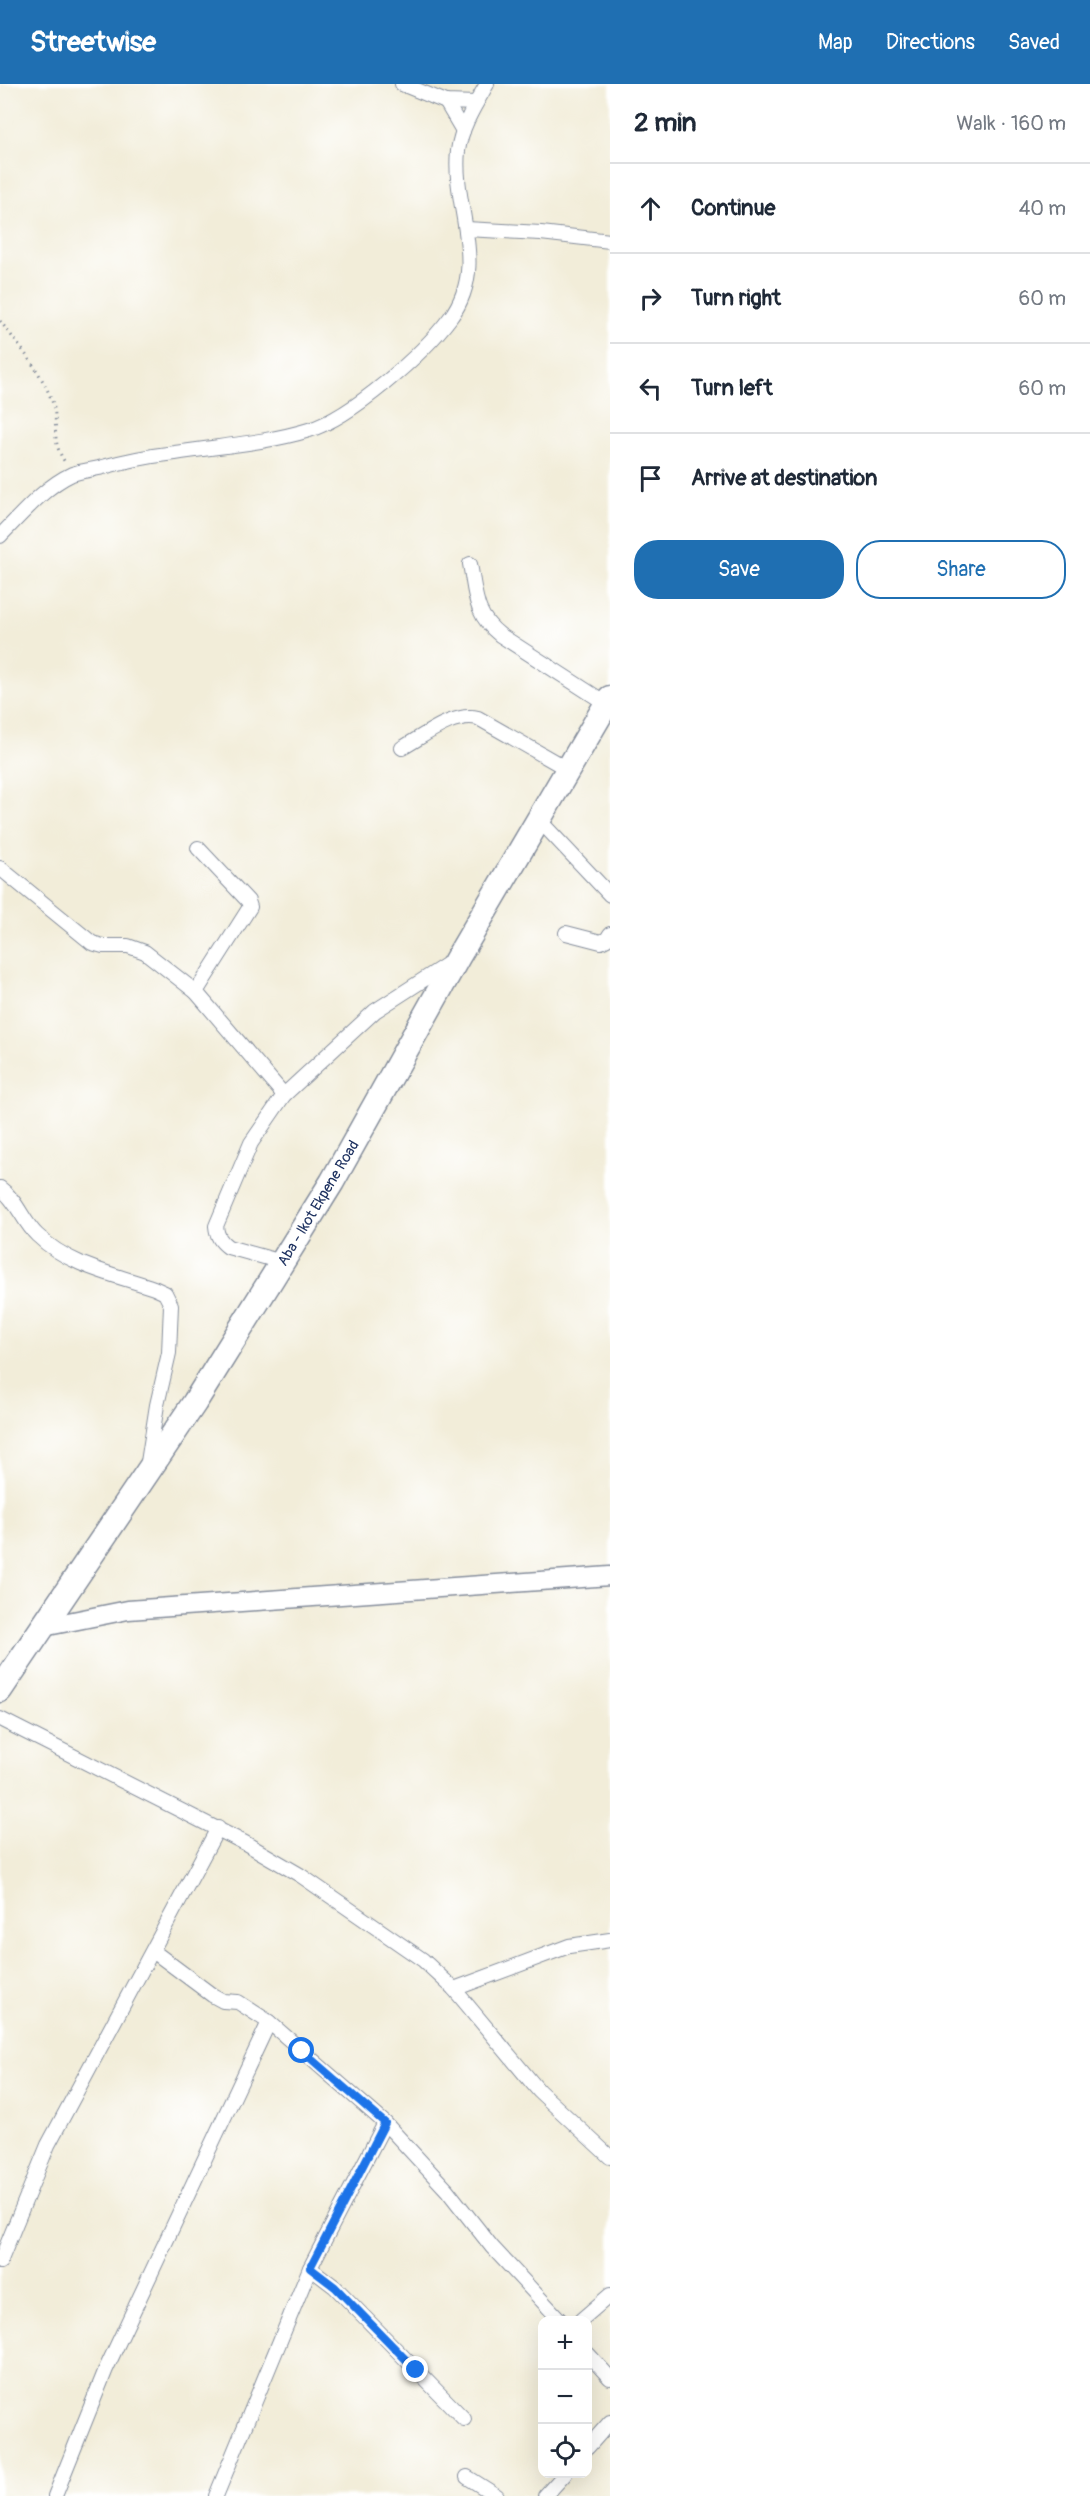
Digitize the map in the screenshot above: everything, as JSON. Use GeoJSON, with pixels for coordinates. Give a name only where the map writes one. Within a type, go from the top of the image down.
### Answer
{"type":"FeatureCollection","features":[{"type":"Feature","properties":{"kind":"highway","name":"Aba - Ikot Ekpene Road"},"geometry":{"type":"LineString","coordinates":[[0,1690],[195,1402],[332,1182],[458,957],[608,701]]}},
{"type":"Feature","properties":{"kind":"street"},"geometry":{"type":"LineString","coordinates":[[402,84],[446,102],[476,103]]}},
{"type":"Feature","properties":{"kind":"street"},"geometry":{"type":"LineString","coordinates":[[0,536],[34,501],[73,474],[137,458],[310,430],[349,410],[390,380],[450,318],[464,294],[469,278],[458,149],[463,131],[487,84]]}},
{"type":"Feature","properties":{"kind":"street"},"geometry":{"type":"LineString","coordinates":[[446,102],[463,131]]}},
{"type":"Feature","properties":{"kind":"street"},"geometry":{"type":"LineString","coordinates":[[466,229],[541,233],[610,241]]}},
{"type":"Feature","properties":{"kind":"street"},"geometry":{"type":"LineString","coordinates":[[470,564],[480,613],[487,624],[608,701]]}},
{"type":"Feature","properties":{"kind":"street"},"geometry":{"type":"LineString","coordinates":[[402,748],[457,718],[468,716],[478,718],[569,770]]}},
{"type":"Feature","properties":{"kind":"street"},"geometry":{"type":"LineString","coordinates":[[539,819],[610,895]]}},
{"type":"Feature","properties":{"kind":"street"},"geometry":{"type":"LineString","coordinates":[[196,992],[250,907],[248,901],[198,848]]}},
{"type":"Feature","properties":{"kind":"street"},"geometry":{"type":"LineString","coordinates":[[0,868],[93,943],[103,946],[128,946],[145,952],[196,992],[284,1095]]}},
{"type":"Feature","properties":{"kind":"street"},"geometry":{"type":"LineString","coordinates":[[566,933],[601,942],[604,942],[610,934]]}},
{"type":"Feature","properties":{"kind":"street"},"geometry":{"type":"LineString","coordinates":[[282,1262],[228,1247],[221,1241],[216,1226],[251,1143],[284,1095],[375,1011],[458,957]]}},
{"type":"Feature","properties":{"kind":"street"},"geometry":{"type":"LineString","coordinates":[[0,1188],[20,1210],[35,1233],[57,1252],[74,1261],[165,1293],[171,1305],[169,1353],[157,1405],[147,1473]]}},
{"type":"Feature","properties":{"kind":"street"},"geometry":{"type":"LineString","coordinates":[[43,1627],[128,1610],[610,1576]]}},
{"type":"Feature","properties":{"kind":"street"},"geometry":{"type":"LineString","coordinates":[[0,1719],[218,1828],[300,1875],[423,1960],[454,1989],[539,2091],[610,2157]]}},
{"type":"Feature","properties":{"kind":"street"},"geometry":{"type":"LineString","coordinates":[[0,2262],[48,2145],[218,1828]]}},
{"type":"Feature","properties":{"kind":"street"},"geometry":{"type":"LineString","coordinates":[[454,1989],[570,1946],[610,1940]]}},
{"type":"Feature","properties":{"kind":"street"},"geometry":{"type":"LineString","coordinates":[[153,1951],[212,1995],[223,2001],[238,2002],[269,2022],[385,2123],[447,2190],[492,2247],[556,2316]]}},
{"type":"Feature","properties":{"kind":"street"},"geometry":{"type":"LineString","coordinates":[[55,2496],[106,2369],[269,2022]]}},
{"type":"Feature","properties":{"kind":"street"},"geometry":{"type":"LineString","coordinates":[[216,2496],[310,2268],[385,2123]]}},
{"type":"Feature","properties":{"kind":"street"},"geometry":{"type":"LineString","coordinates":[[310,2268],[335,2287],[464,2419]]}},
{"type":"Feature","properties":{"kind":"street"},"geometry":{"type":"LineString","coordinates":[[586,2316],[610,2295]]}},
{"type":"Feature","properties":{"kind":"street"},"geometry":{"type":"LineString","coordinates":[[592,2359],[610,2379]]}},
{"type":"Feature","properties":{"kind":"street"},"geometry":{"type":"LineString","coordinates":[[592,2442],[610,2422]]}},
{"type":"Feature","properties":{"kind":"street"},"geometry":{"type":"LineString","coordinates":[[467,2477],[496,2496]]}},
{"type":"Feature","properties":{"kind":"street"},"geometry":{"type":"LineString","coordinates":[[545,2496],[561,2478]]}},
{"type":"Feature","properties":{"kind":"path"},"geometry":{"type":"LineString","coordinates":[[0,321],[40,374],[54,406],[54,436],[61,456],[73,474]]}},
{"type":"Feature","properties":{"kind":"route"},"geometry":{"type":"LineString","coordinates":[[302,2051],[385,2123],[310,2268],[335,2287],[416,2370]]}}]}
